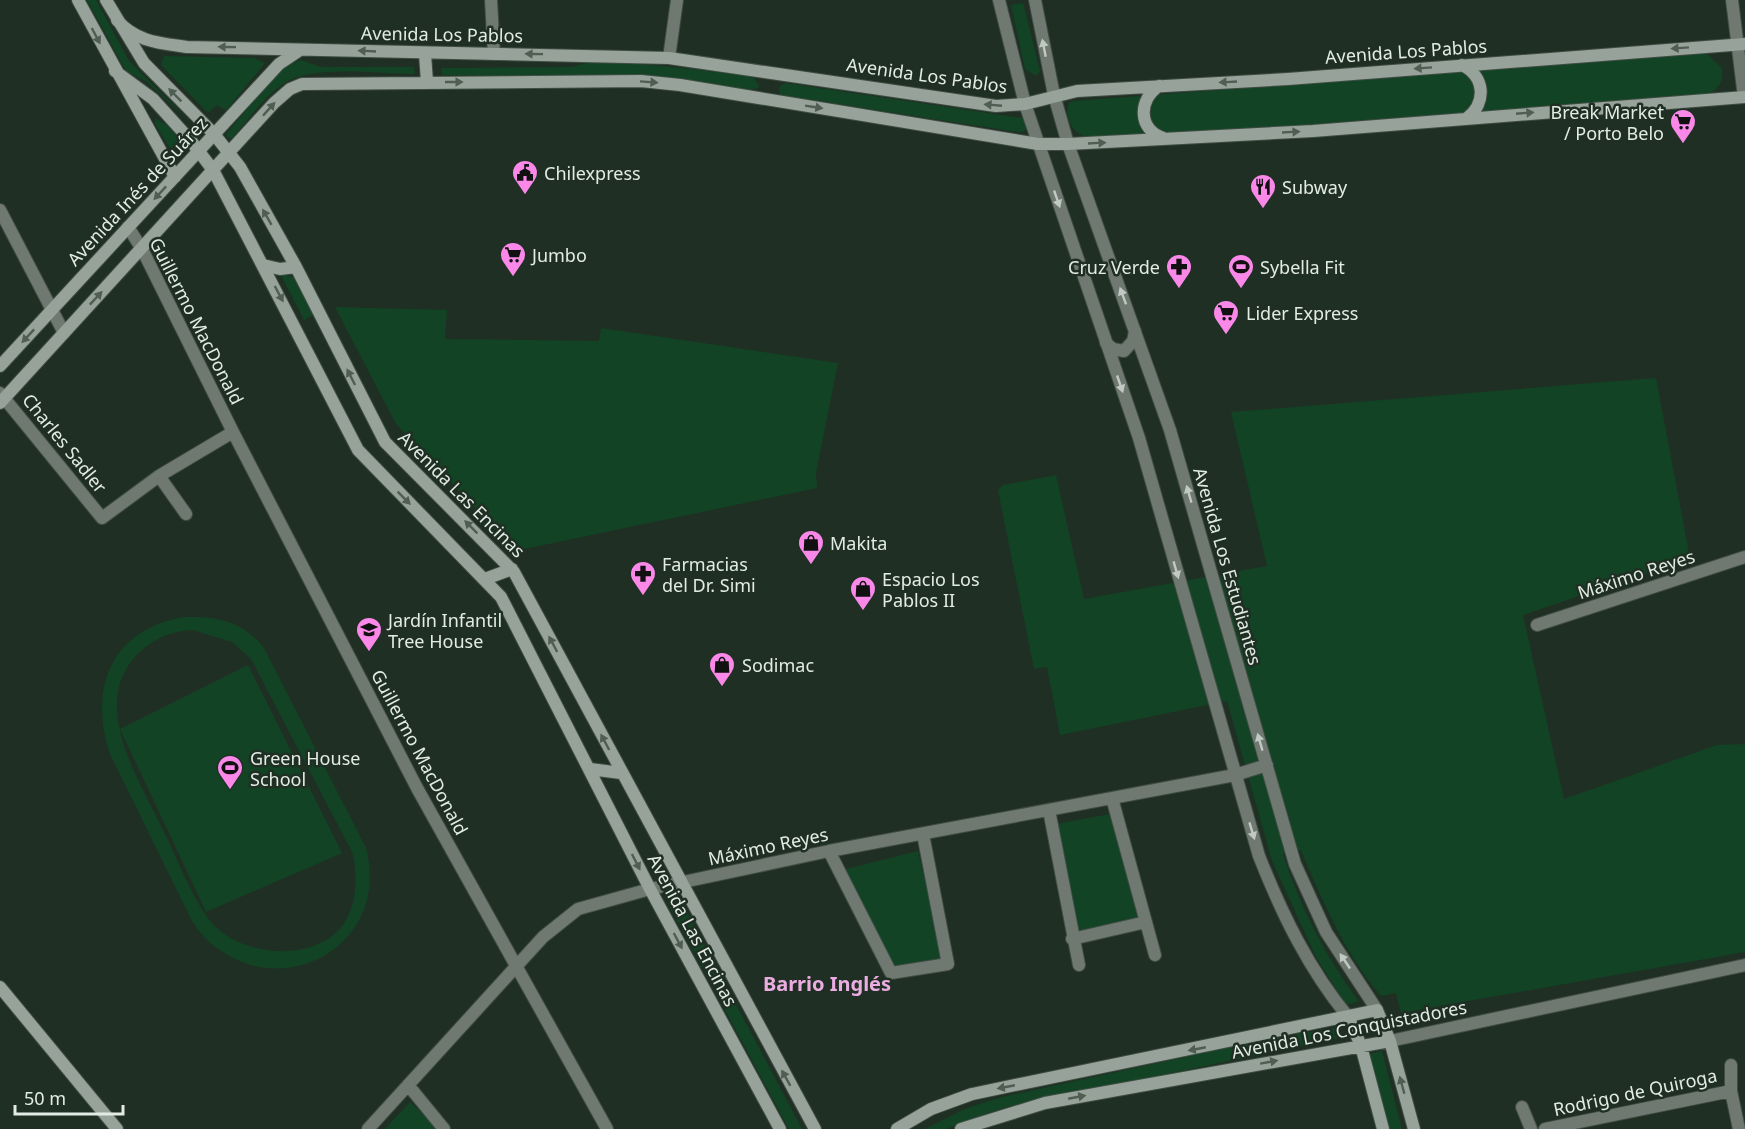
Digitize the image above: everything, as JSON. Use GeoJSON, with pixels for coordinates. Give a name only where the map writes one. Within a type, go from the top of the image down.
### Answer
{"type":"FeatureCollection","features":[{"type":"Feature","properties":{"kind":"main road","name":"Avenida Las Encinas"},"geometry":{"type":"LineString","coordinates":[[78,0],[175,177]]}},
{"type":"Feature","properties":{"kind":"main road","name":"Avenida Las Encinas"},"geometry":{"type":"LineString","coordinates":[[106,0],[144,63],[230,152],[296,267],[385,442],[512,569],[814,1129]]}},
{"type":"Feature","properties":{"kind":"main road","name":"Avenida Los Pablos"},"geometry":{"type":"LineString","coordinates":[[117,20],[133,34],[154,43],[187,47],[669,58],[996,106],[1024,104],[1054,95],[1159,86],[1742,44]]}},
{"type":"Feature","properties":{"kind":"main road","name":"Avenida Inés de Suárez"},"geometry":{"type":"LineString","coordinates":[[0,366],[279,64],[292,54],[306,49]]}},
{"type":"Feature","properties":{"kind":"main road"},"geometry":{"type":"LineString","coordinates":[[425,54],[427,82]]}},
{"type":"Feature","properties":{"kind":"main road"},"geometry":{"type":"LineString","coordinates":[[1462,65],[1478,78],[1482,91],[1479,104],[1467,118]]}},
{"type":"Feature","properties":{"kind":"main road","name":"Avenida Las Encinas"},"geometry":{"type":"LineString","coordinates":[[115,71],[153,99],[213,170],[360,453],[501,597],[650,889],[780,1129]]}},
{"type":"Feature","properties":{"kind":"main road"},"geometry":{"type":"LineString","coordinates":[[2,398],[142,249],[274,103],[297,85],[319,82],[661,83],[1038,144],[1313,131],[1744,97]]}},
{"type":"Feature","properties":{"kind":"main road"},"geometry":{"type":"LineString","coordinates":[[1159,86],[1145,101],[1143,114],[1148,127],[1164,139]]}},
{"type":"Feature","properties":{"kind":"main road"},"geometry":{"type":"LineString","coordinates":[[263,265],[280,269],[296,267]]}},
{"type":"Feature","properties":{"kind":"main road"},"geometry":{"type":"LineString","coordinates":[[485,579],[512,569]]}},
{"type":"Feature","properties":{"kind":"main road"},"geometry":{"type":"LineString","coordinates":[[590,770],[621,772]]}},
{"type":"Feature","properties":{"kind":"main road"},"geometry":{"type":"LineString","coordinates":[[0,987],[117,1129]]}},
{"type":"Feature","properties":{"kind":"main road","name":"Avenida Los Conquistadores"},"geometry":{"type":"LineString","coordinates":[[897,1129],[910,1125],[931,1109],[972,1094],[1349,1018],[1377,1010]]}},
{"type":"Feature","properties":{"kind":"main road","name":"Avenida Los Estudiantes"},"geometry":{"type":"LineString","coordinates":[[1377,1010],[1390,1041],[1414,1129]]}},
{"type":"Feature","properties":{"kind":"main road"},"geometry":{"type":"LineString","coordinates":[[1349,1018],[1361,1046],[1383,1129]]}},
{"type":"Feature","properties":{"kind":"main road","name":"Avenida Los Conquistadores"},"geometry":{"type":"LineString","coordinates":[[961,1129],[1045,1103],[1390,1041]]}},
{"type":"Feature","properties":{"kind":"street"},"geometry":{"type":"LineString","coordinates":[[491,0],[494,54]]}},
{"type":"Feature","properties":{"kind":"street"},"geometry":{"type":"LineString","coordinates":[[669,58],[677,0]]}},
{"type":"Feature","properties":{"kind":"street","name":"Avenida Los Estudiantes"},"geometry":{"type":"LineString","coordinates":[[1035,0],[1054,95],[1068,144],[1170,430],[1295,864],[1321,923],[1377,1010]]}},
{"type":"Feature","properties":{"kind":"street"},"geometry":{"type":"LineString","coordinates":[[1732,0],[1742,44],[1744,97]]}},
{"type":"Feature","properties":{"kind":"street"},"geometry":{"type":"LineString","coordinates":[[1001,2],[1024,104],[1138,438],[1259,856],[1275,897],[1323,986],[1349,1018]]}},
{"type":"Feature","properties":{"kind":"street"},"geometry":{"type":"LineString","coordinates":[[0,210],[64,333]]}},
{"type":"Feature","properties":{"kind":"street","name":"Guillermo MacDonald"},"geometry":{"type":"LineString","coordinates":[[128,227],[142,249],[232,432],[417,788],[607,1129]]}},
{"type":"Feature","properties":{"kind":"street"},"geometry":{"type":"LineString","coordinates":[[1106,343],[1113,349],[1124,351],[1133,341],[1135,331]]}},
{"type":"Feature","properties":{"kind":"street","name":"Charles Sadler"},"geometry":{"type":"LineString","coordinates":[[2,398],[102,518],[159,476],[232,432]]}},
{"type":"Feature","properties":{"kind":"street"},"geometry":{"type":"LineString","coordinates":[[159,476],[186,514]]}},
{"type":"Feature","properties":{"kind":"street","name":"Máximo Reyes"},"geometry":{"type":"LineString","coordinates":[[1537,625],[1745,557]]}},
{"type":"Feature","properties":{"kind":"street","name":"Máximo Reyes"},"geometry":{"type":"LineString","coordinates":[[368,1129],[550,930],[578,909],[650,889],[829,851],[1235,775],[1267,765]]}},
{"type":"Feature","properties":{"kind":"street"},"geometry":{"type":"LineString","coordinates":[[1112,798],[1155,955]]}},
{"type":"Feature","properties":{"kind":"street"},"geometry":{"type":"LineString","coordinates":[[1049,810],[1072,939],[1079,965]]}},
{"type":"Feature","properties":{"kind":"street"},"geometry":{"type":"LineString","coordinates":[[829,851],[891,973],[948,964],[923,834]]}},
{"type":"Feature","properties":{"kind":"street"},"geometry":{"type":"LineString","coordinates":[[1072,939],[1146,922]]}},
{"type":"Feature","properties":{"kind":"street","name":"Avenida Los Conquistadores"},"geometry":{"type":"LineString","coordinates":[[1390,1041],[1745,965]]}},
{"type":"Feature","properties":{"kind":"street"},"geometry":{"type":"LineString","coordinates":[[1731,1065],[1731,1091],[1739,1129]]}},
{"type":"Feature","properties":{"kind":"street"},"geometry":{"type":"LineString","coordinates":[[408,1085],[444,1129]]}},
{"type":"Feature","properties":{"kind":"street","name":"Rodrigo de Quiroga"},"geometry":{"type":"LineString","coordinates":[[1545,1129],[1731,1091]]}},
{"type":"Feature","properties":{"kind":"street"},"geometry":{"type":"LineString","coordinates":[[1522,1107],[1531,1129]]}},
{"type":"Feature","properties":{"kind":"green space"},"geometry":{"type":"Polygon","coordinates":[[[87,0],[96,0],[129,61],[196,128],[147,82],[126,71],[87,0]]]}},
{"type":"Feature","properties":{"kind":"green space"},"geometry":{"type":"Polygon","coordinates":[[[1023,3],[1040,71],[1036,76],[1025,69],[1011,5],[1023,3]]]}},
{"type":"Feature","properties":{"kind":"green space"},"geometry":{"type":"Polygon","coordinates":[[[1707,54],[1722,68],[1719,85],[1705,95],[1098,140],[1084,137],[1074,129],[1067,110],[1069,103],[1073,101],[1707,54]]]}},
{"type":"Feature","properties":{"kind":"green space"},"geometry":{"type":"Polygon","coordinates":[[[164,56],[254,58],[265,63],[228,108],[225,110],[217,105],[208,113],[161,65],[164,56]]]}},
{"type":"Feature","properties":{"kind":"green space"},"geometry":{"type":"Polygon","coordinates":[[[301,60],[321,67],[414,67],[415,74],[328,72],[295,78],[283,84],[262,102],[232,138],[228,138],[226,134],[283,67],[301,60]]]}},
{"type":"Feature","properties":{"kind":"green space"},"geometry":{"type":"Polygon","coordinates":[[[589,62],[651,65],[732,74],[753,77],[759,85],[758,88],[749,90],[626,77],[442,75],[441,68],[572,67],[589,62]]]}},
{"type":"Feature","properties":{"kind":"green space"},"geometry":{"type":"Polygon","coordinates":[[[785,83],[1022,118],[1026,119],[1028,127],[1023,132],[1011,131],[780,95],[779,87],[785,83]]]}},
{"type":"Feature","properties":{"kind":"green space"},"geometry":{"type":"Polygon","coordinates":[[[155,118],[167,125],[182,143],[173,153],[155,124],[155,118]]]}},
{"type":"Feature","properties":{"kind":"green space"},"geometry":{"type":"Polygon","coordinates":[[[280,273],[295,278],[313,315],[304,320],[280,273]]]}},
{"type":"Feature","properties":{"kind":"green space"},"geometry":{"type":"Polygon","coordinates":[[[335,307],[447,310],[445,339],[599,341],[601,328],[838,363],[816,473],[817,488],[515,551],[396,424],[335,307]]]}},
{"type":"Feature","properties":{"kind":"green space"},"geometry":{"type":"Polygon","coordinates":[[[1656,378],[1690,558],[1523,615],[1564,799],[1717,745],[1745,744],[1745,952],[1401,1013],[1396,993],[1381,996],[1356,962],[1326,907],[1301,850],[1283,854],[1315,931],[1336,968],[1359,1001],[1346,1005],[1316,957],[1272,861],[1227,701],[1060,735],[1047,667],[1034,669],[998,490],[1003,485],[1056,475],[1084,599],[1267,566],[1231,412],[1656,378]]]}},
{"type":"Feature","properties":{"kind":"green space","name":"Green House School"},"geometry":{"type":"Polygon","coordinates":[[[184,617],[218,619],[238,626],[264,648],[366,848],[370,882],[363,911],[349,935],[328,954],[302,965],[274,968],[245,963],[213,945],[192,921],[110,754],[104,730],[102,707],[104,685],[111,666],[123,648],[139,634],[159,624],[184,617]],[[193,630],[176,632],[153,641],[134,658],[122,678],[117,700],[118,723],[133,770],[188,885],[210,921],[230,937],[258,949],[290,951],[305,949],[332,936],[347,919],[355,885],[352,852],[251,659],[232,642],[193,630]]]}},
{"type":"Feature","properties":{"kind":"green space","name":"Green House School"},"geometry":{"type":"Polygon","coordinates":[[[248,665],[342,853],[206,912],[120,729],[248,665]]]}},
{"type":"Feature","properties":{"kind":"green space"},"geometry":{"type":"Polygon","coordinates":[[[1110,814],[1139,918],[1078,933],[1056,824],[1110,814]]]}},
{"type":"Feature","properties":{"kind":"green space"},"geometry":{"type":"Polygon","coordinates":[[[918,851],[942,954],[940,960],[899,968],[893,966],[842,870],[918,851]]]}},
{"type":"Feature","properties":{"kind":"green space"},"geometry":{"type":"Polygon","coordinates":[[[679,897],[802,1129],[789,1129],[667,902],[679,897]]]}},
{"type":"Feature","properties":{"kind":"green space"},"geometry":{"type":"Polygon","coordinates":[[[1339,1027],[1344,1037],[1003,1108],[946,1129],[925,1129],[967,1108],[998,1098],[1272,1038],[1339,1027]]]}},
{"type":"Feature","properties":{"kind":"green space"},"geometry":{"type":"Polygon","coordinates":[[[1382,1051],[1402,1129],[1389,1129],[1369,1054],[1382,1051]]]}},
{"type":"Feature","properties":{"kind":"green space"},"geometry":{"type":"Polygon","coordinates":[[[410,1102],[438,1129],[385,1129],[410,1102]]]}},
{"type":"Feature","properties":{"kind":"place","name":"Break Market / Porto Belo"},"geometry":{"type":"Point","coordinates":[1683,145]}},
{"type":"Feature","properties":{"kind":"place","name":"Chilexpress"},"geometry":{"type":"Point","coordinates":[525,196]}},
{"type":"Feature","properties":{"kind":"place","name":"Subway"},"geometry":{"type":"Point","coordinates":[1263,210]}},
{"type":"Feature","properties":{"kind":"place","name":"Jumbo"},"geometry":{"type":"Point","coordinates":[513,278]}},
{"type":"Feature","properties":{"kind":"place","name":"Cruz Verde"},"geometry":{"type":"Point","coordinates":[1179,290]}},
{"type":"Feature","properties":{"kind":"place","name":"Sybella Fit"},"geometry":{"type":"Point","coordinates":[1241,290]}},
{"type":"Feature","properties":{"kind":"place","name":"Lider Express"},"geometry":{"type":"Point","coordinates":[1226,336]}},
{"type":"Feature","properties":{"kind":"place","name":"Makita"},"geometry":{"type":"Point","coordinates":[811,566]}},
{"type":"Feature","properties":{"kind":"place","name":"Farmacias del Dr. Simi"},"geometry":{"type":"Point","coordinates":[643,597]}},
{"type":"Feature","properties":{"kind":"place","name":"Espacio Los Pablos II"},"geometry":{"type":"Point","coordinates":[863,612]}},
{"type":"Feature","properties":{"kind":"place","name":"Jardín Infantil Tree House"},"geometry":{"type":"Point","coordinates":[369,653]}},
{"type":"Feature","properties":{"kind":"place","name":"Sodimac"},"geometry":{"type":"Point","coordinates":[722,688]}},
{"type":"Feature","properties":{"kind":"place","name":"Green House School"},"geometry":{"type":"Point","coordinates":[230,791]}},
{"type":"Feature","properties":{"kind":"district","name":"Barrio Inglés"},"geometry":{"type":"Point","coordinates":[827,983]}}]}
